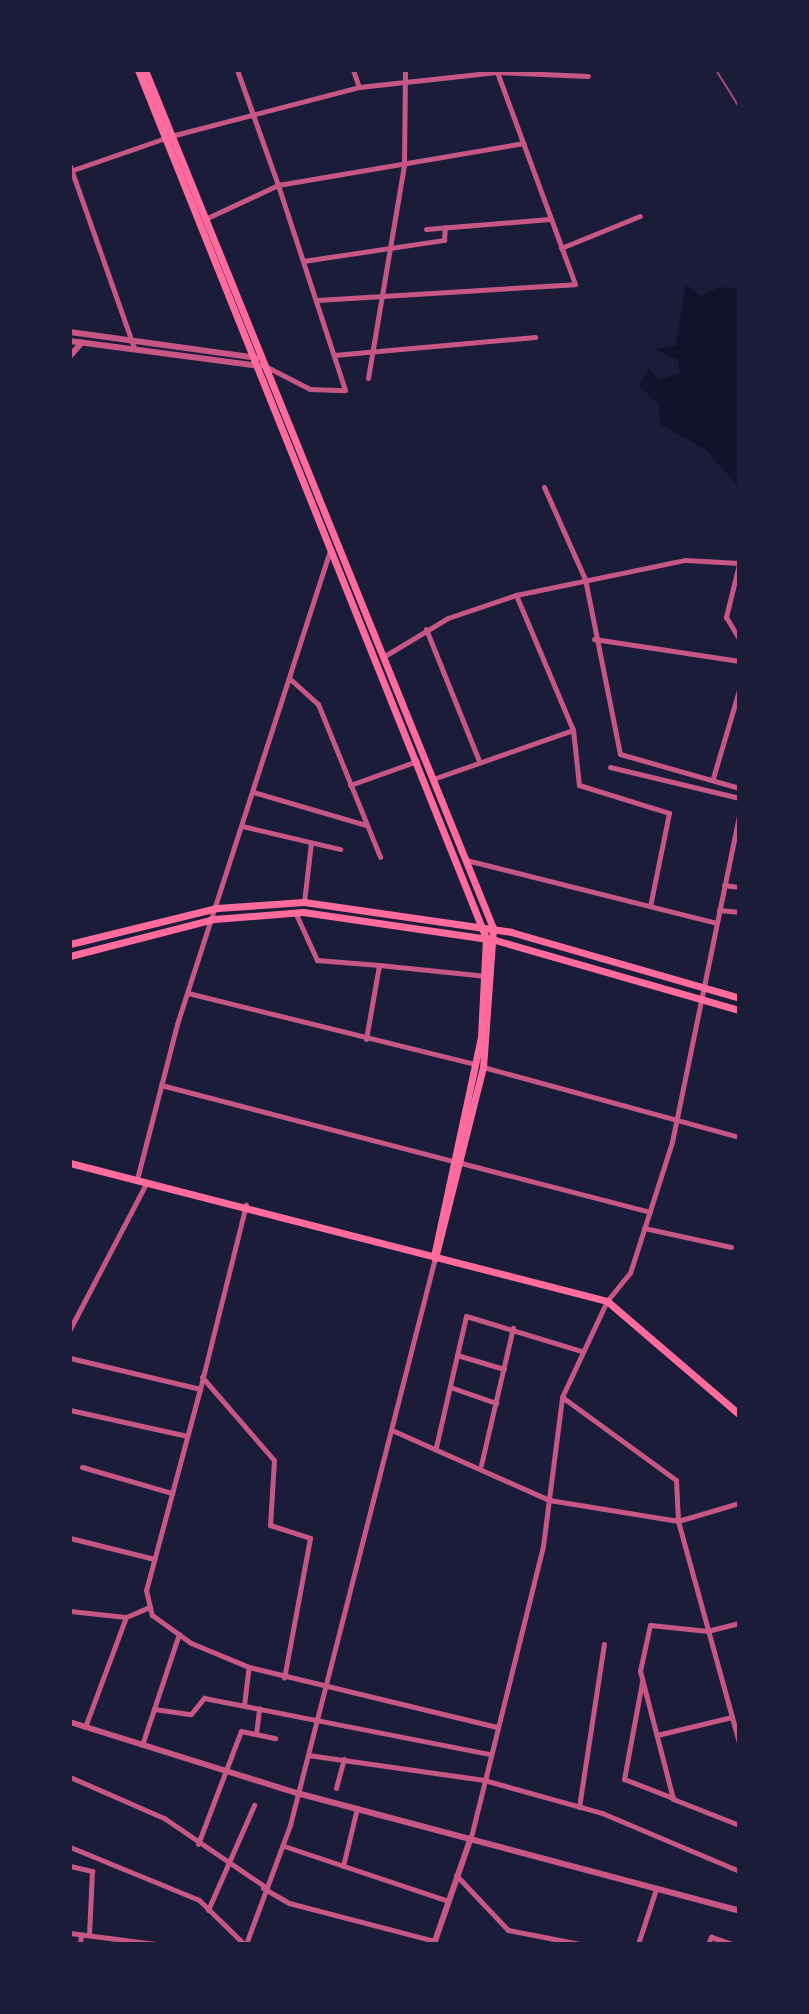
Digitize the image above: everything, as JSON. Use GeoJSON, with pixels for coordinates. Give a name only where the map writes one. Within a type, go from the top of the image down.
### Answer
{"type":"FeatureCollection","features":[{"type":"Feature","properties":{"kind":"main road"},"geometry":{"type":"LineString","coordinates":[[138,70],[205,219],[329,552],[418,761],[483,927],[486,976],[479,1066]]}},
{"type":"Feature","properties":{"kind":"main road"},"geometry":{"type":"LineString","coordinates":[[145,70],[167,137],[251,358],[260,363],[493,928],[495,940],[479,1066],[435,1258]]}},
{"type":"Feature","properties":{"kind":"main road"},"geometry":{"type":"LineString","coordinates":[[70,944],[217,908],[304,902],[493,928],[739,998]]}},
{"type":"Feature","properties":{"kind":"main road"},"geometry":{"type":"LineString","coordinates":[[70,956],[214,919],[295,912],[486,938],[739,1010]]}},
{"type":"Feature","properties":{"kind":"main road"},"geometry":{"type":"LineString","coordinates":[[70,1163],[246,1205],[435,1258],[607,1301],[739,1414]]}},
{"type":"Feature","properties":{"kind":"street"},"geometry":{"type":"LineString","coordinates":[[70,341],[260,363],[330,392],[345,390],[237,70]]}},
{"type":"Feature","properties":{"kind":"street"},"geometry":{"type":"LineString","coordinates":[[353,70],[359,87]]}},
{"type":"Feature","properties":{"kind":"street"},"geometry":{"type":"LineString","coordinates":[[368,378],[387,246],[404,165],[405,70]]}},
{"type":"Feature","properties":{"kind":"street"},"geometry":{"type":"LineString","coordinates":[[317,300],[575,284],[497,72]]}},
{"type":"Feature","properties":{"kind":"street"},"geometry":{"type":"LineString","coordinates":[[134,348],[71,169],[167,137],[255,119],[359,87],[405,79],[497,72],[588,76]]}},
{"type":"Feature","properties":{"kind":"street"},"geometry":{"type":"LineString","coordinates":[[205,219],[278,185],[523,143]]}},
{"type":"Feature","properties":{"kind":"street"},"geometry":{"type":"LineString","coordinates":[[561,248],[640,216]]}},
{"type":"Feature","properties":{"kind":"street"},"geometry":{"type":"LineString","coordinates":[[426,229],[550,219]]}},
{"type":"Feature","properties":{"kind":"street"},"geometry":{"type":"LineString","coordinates":[[303,261],[387,246],[444,240],[445,227]]}},
{"type":"Feature","properties":{"kind":"street"},"geometry":{"type":"LineString","coordinates":[[70,332],[251,358]]}},
{"type":"Feature","properties":{"kind":"street"},"geometry":{"type":"LineString","coordinates":[[334,355],[535,337]]}},
{"type":"Feature","properties":{"kind":"street"},"geometry":{"type":"LineString","coordinates":[[70,356],[82,342]]}},
{"type":"Feature","properties":{"kind":"street"},"geometry":{"type":"LineString","coordinates":[[544,487],[585,579],[593,639],[620,754],[713,778],[739,788]]}},
{"type":"Feature","properties":{"kind":"street"},"geometry":{"type":"LineString","coordinates":[[137,1179],[188,993],[329,552]]}},
{"type":"Feature","properties":{"kind":"street"},"geometry":{"type":"LineString","coordinates":[[383,657],[426,629],[516,595],[685,560],[739,563],[737,594],[726,617],[739,639]]}},
{"type":"Feature","properties":{"kind":"street"},"geometry":{"type":"LineString","coordinates":[[516,595],[573,730],[579,785],[669,813],[650,906]]}},
{"type":"Feature","properties":{"kind":"street"},"geometry":{"type":"LineString","coordinates":[[426,629],[479,761]]}},
{"type":"Feature","properties":{"kind":"street"},"geometry":{"type":"LineString","coordinates":[[593,639],[739,661]]}},
{"type":"Feature","properties":{"kind":"street"},"geometry":{"type":"LineString","coordinates":[[289,678],[318,704],[380,857]]}},
{"type":"Feature","properties":{"kind":"street"},"geometry":{"type":"LineString","coordinates":[[713,778],[739,690]]}},
{"type":"Feature","properties":{"kind":"street"},"geometry":{"type":"LineString","coordinates":[[433,779],[573,730]]}},
{"type":"Feature","properties":{"kind":"street"},"geometry":{"type":"LineString","coordinates":[[350,785],[418,761]]}},
{"type":"Feature","properties":{"kind":"street"},"geometry":{"type":"LineString","coordinates":[[610,767],[739,798]]}},
{"type":"Feature","properties":{"kind":"street"},"geometry":{"type":"LineString","coordinates":[[253,792],[366,825]]}},
{"type":"Feature","properties":{"kind":"street"},"geometry":{"type":"LineString","coordinates":[[70,1777],[164,1818],[198,1844],[229,1858],[289,1903],[434,1943],[471,1837],[497,1727],[549,1500],[562,1397],[607,1301],[630,1273],[676,1121],[739,815]]}},
{"type":"Feature","properties":{"kind":"street"},"geometry":{"type":"LineString","coordinates":[[242,826],[340,849]]}},
{"type":"Feature","properties":{"kind":"street"},"geometry":{"type":"LineString","coordinates":[[304,902],[311,842]]}},
{"type":"Feature","properties":{"kind":"street"},"geometry":{"type":"LineString","coordinates":[[466,860],[716,923]]}},
{"type":"Feature","properties":{"kind":"street"},"geometry":{"type":"LineString","coordinates":[[724,885],[739,887]]}},
{"type":"Feature","properties":{"kind":"street"},"geometry":{"type":"LineString","coordinates":[[719,910],[739,912]]}},
{"type":"Feature","properties":{"kind":"street"},"geometry":{"type":"LineString","coordinates":[[295,912],[317,960],[486,976]]}},
{"type":"Feature","properties":{"kind":"street"},"geometry":{"type":"LineString","coordinates":[[366,1039],[379,965]]}},
{"type":"Feature","properties":{"kind":"street"},"geometry":{"type":"LineString","coordinates":[[188,993],[479,1066],[739,1137]]}},
{"type":"Feature","properties":{"kind":"street"},"geometry":{"type":"LineString","coordinates":[[161,1085],[650,1212]]}},
{"type":"Feature","properties":{"kind":"street"},"geometry":{"type":"LineString","coordinates":[[70,1329],[147,1181]]}},
{"type":"Feature","properties":{"kind":"street"},"geometry":{"type":"LineString","coordinates":[[246,1205],[146,1590],[150,1607],[179,1634],[249,1667],[326,1689],[497,1727]]}},
{"type":"Feature","properties":{"kind":"street"},"geometry":{"type":"LineString","coordinates":[[644,1228],[731,1247]]}},
{"type":"Feature","properties":{"kind":"street"},"geometry":{"type":"LineString","coordinates":[[70,1847],[171,1886],[208,1910],[245,1944],[264,1887],[284,1846],[394,1431],[435,1258]]}},
{"type":"Feature","properties":{"kind":"street"},"geometry":{"type":"LineString","coordinates":[[436,1447],[466,1316],[581,1351]]}},
{"type":"Feature","properties":{"kind":"street"},"geometry":{"type":"LineString","coordinates":[[481,1465],[513,1328]]}},
{"type":"Feature","properties":{"kind":"street"},"geometry":{"type":"LineString","coordinates":[[457,1355],[504,1369]]}},
{"type":"Feature","properties":{"kind":"street"},"geometry":{"type":"LineString","coordinates":[[70,1358],[200,1389]]}},
{"type":"Feature","properties":{"kind":"street"},"geometry":{"type":"LineString","coordinates":[[202,1377],[274,1460],[270,1525],[310,1538],[284,1678]]}},
{"type":"Feature","properties":{"kind":"street"},"geometry":{"type":"LineString","coordinates":[[450,1387],[496,1403]]}},
{"type":"Feature","properties":{"kind":"street"},"geometry":{"type":"LineString","coordinates":[[562,1397],[676,1480],[678,1521],[739,1743]]}},
{"type":"Feature","properties":{"kind":"street"},"geometry":{"type":"LineString","coordinates":[[70,1410],[187,1436]]}},
{"type":"Feature","properties":{"kind":"street"},"geometry":{"type":"LineString","coordinates":[[394,1431],[481,1465],[549,1500],[678,1521],[739,1503]]}},
{"type":"Feature","properties":{"kind":"street"},"geometry":{"type":"LineString","coordinates":[[82,1467],[172,1493]]}},
{"type":"Feature","properties":{"kind":"street"},"geometry":{"type":"LineString","coordinates":[[70,1538],[154,1559]]}},
{"type":"Feature","properties":{"kind":"street"},"geometry":{"type":"LineString","coordinates":[[70,1611],[126,1617],[150,1607]]}},
{"type":"Feature","properties":{"kind":"street"},"geometry":{"type":"LineString","coordinates":[[85,1727],[126,1617]]}},
{"type":"Feature","properties":{"kind":"street"},"geometry":{"type":"LineString","coordinates":[[739,1623],[708,1631],[650,1625],[624,1779],[739,1825]]}},
{"type":"Feature","properties":{"kind":"street"},"geometry":{"type":"LineString","coordinates":[[142,1745],[179,1634]]}},
{"type":"Feature","properties":{"kind":"street"},"geometry":{"type":"LineString","coordinates":[[579,1807],[604,1644]]}},
{"type":"Feature","properties":{"kind":"street"},"geometry":{"type":"LineString","coordinates":[[244,1705],[249,1667]]}},
{"type":"Feature","properties":{"kind":"street"},"geometry":{"type":"LineString","coordinates":[[642,1679],[673,1799]]}},
{"type":"Feature","properties":{"kind":"street"},"geometry":{"type":"LineString","coordinates":[[154,1709],[191,1714],[204,1698],[316,1723],[489,1754]]}},
{"type":"Feature","properties":{"kind":"street"},"geometry":{"type":"LineString","coordinates":[[256,1734],[259,1708]]}},
{"type":"Feature","properties":{"kind":"street"},"geometry":{"type":"LineString","coordinates":[[657,1735],[732,1717]]}},
{"type":"Feature","properties":{"kind":"street"},"geometry":{"type":"LineString","coordinates":[[70,1722],[297,1793],[739,1911]]}},
{"type":"Feature","properties":{"kind":"street"},"geometry":{"type":"LineString","coordinates":[[198,1844],[241,1731],[275,1738]]}},
{"type":"Feature","properties":{"kind":"street"},"geometry":{"type":"LineString","coordinates":[[308,1755],[484,1780],[579,1807],[739,1871]]}},
{"type":"Feature","properties":{"kind":"street"},"geometry":{"type":"LineString","coordinates":[[336,1788],[344,1759]]}},
{"type":"Feature","properties":{"kind":"street"},"geometry":{"type":"LineString","coordinates":[[208,1910],[254,1805]]}},
{"type":"Feature","properties":{"kind":"street"},"geometry":{"type":"LineString","coordinates":[[343,1866],[357,1808]]}},
{"type":"Feature","properties":{"kind":"street"},"geometry":{"type":"LineString","coordinates":[[284,1846],[448,1901]]}},
{"type":"Feature","properties":{"kind":"street"},"geometry":{"type":"LineString","coordinates":[[70,1866],[92,1871],[89,1935]]}},
{"type":"Feature","properties":{"kind":"street"},"geometry":{"type":"LineString","coordinates":[[456,1875],[519,1935],[580,1944]]}},
{"type":"Feature","properties":{"kind":"street"},"geometry":{"type":"LineString","coordinates":[[638,1944],[656,1889]]}},
{"type":"Feature","properties":{"kind":"street"},"geometry":{"type":"LineString","coordinates":[[70,1933],[155,1944]]}},
{"type":"Feature","properties":{"kind":"street"},"geometry":{"type":"LineString","coordinates":[[80,1944],[81,1935]]}},
{"type":"Feature","properties":{"kind":"street"},"geometry":{"type":"LineString","coordinates":[[516,1944],[519,1935]]}},
{"type":"Feature","properties":{"kind":"street"},"geometry":{"type":"LineString","coordinates":[[708,1944],[711,1937],[732,1944]]}},
{"type":"Feature","properties":{"kind":"shaded area"},"geometry":{"type":"Polygon","coordinates":[[[686,284],[701,296],[719,287],[739,289],[739,487],[707,451],[660,424],[659,404],[639,386],[649,368],[659,380],[679,373],[678,360],[654,349],[676,346],[686,284]]]}},
{"type":"Feature","properties":{"kind":"railway"},"geometry":{"type":"LineString","coordinates":[[716,70],[739,107]]}}]}
